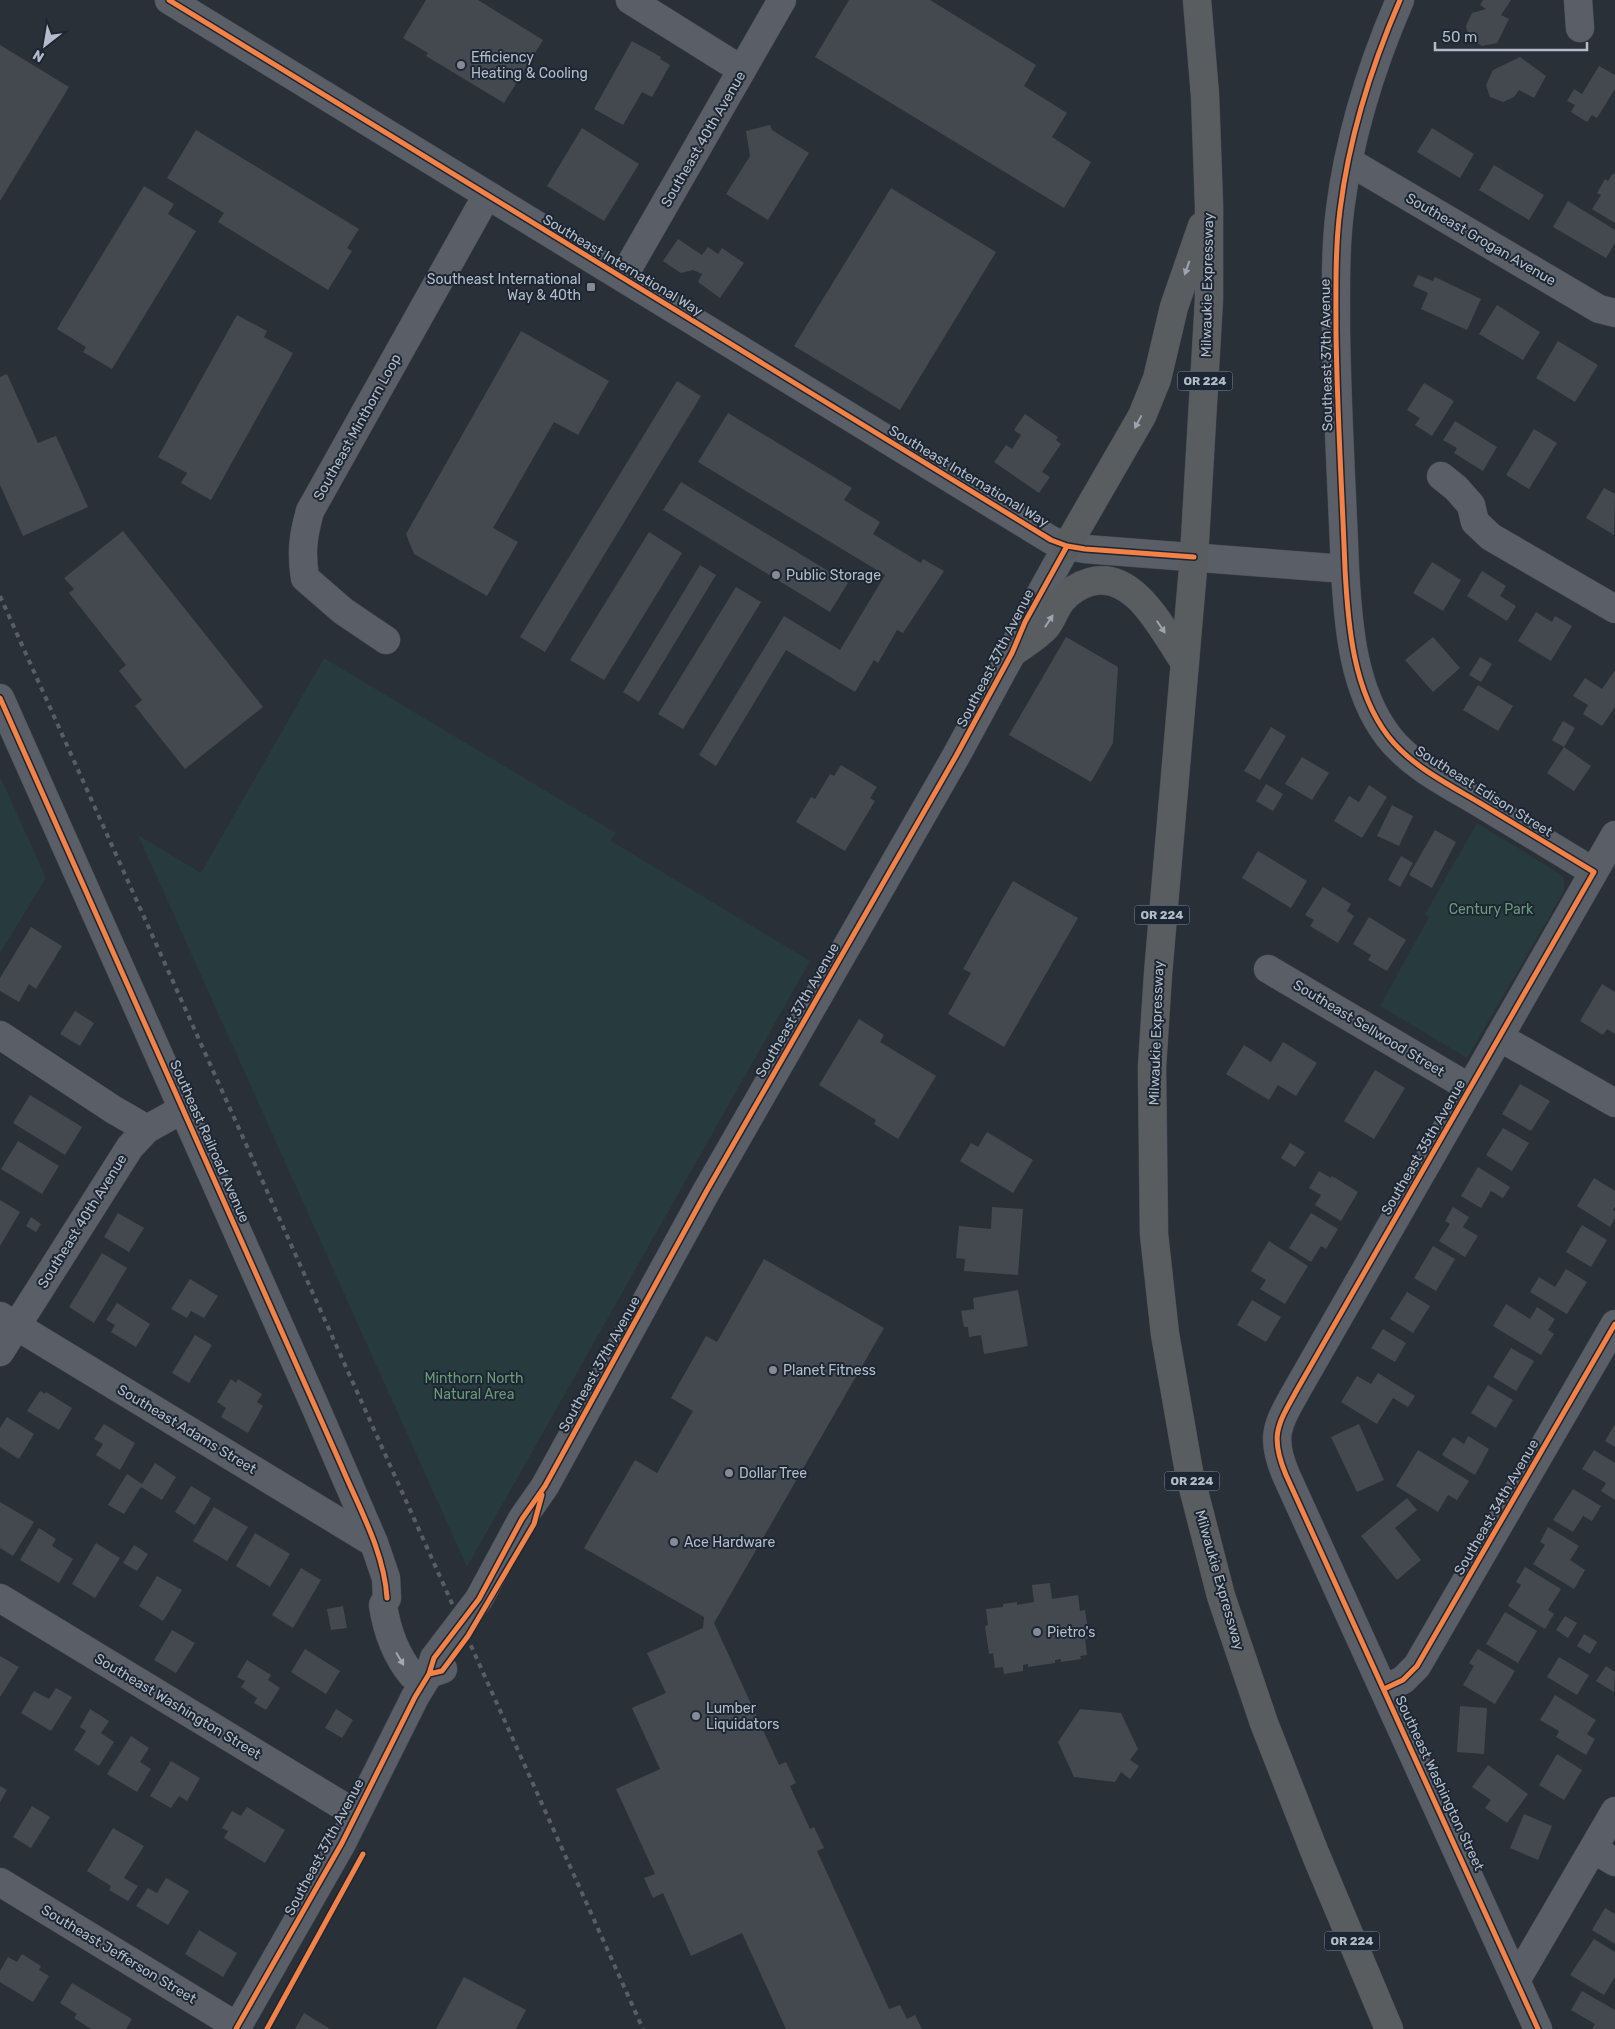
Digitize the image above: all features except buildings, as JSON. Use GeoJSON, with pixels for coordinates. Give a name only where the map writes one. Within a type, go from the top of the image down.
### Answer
{"type":"FeatureCollection","features":[{"type":"Feature","properties":{"kind":"highway","name":"Milwaukie Expressway"},"geometry":{"type":"LineString","coordinates":[[1197,0],[1205,95],[1209,206],[1209,299],[1194,557],[1162,908],[1152,1066],[1154,1234],[1165,1334],[1189,1472],[1221,1596],[1264,1723],[1314,1853],[1389,2029]]}},
{"type":"Feature","properties":{"kind":"highway"},"geometry":{"type":"LineString","coordinates":[[1067,546],[1142,416],[1157,379],[1174,307],[1209,206]]}},
{"type":"Feature","properties":{"kind":"highway"},"geometry":{"type":"LineString","coordinates":[[1012,653],[1046,627],[1062,601],[1075,588],[1097,580],[1104,580],[1124,586],[1145,604],[1185,663]]}},
{"type":"Feature","properties":{"kind":"street","name":"Southeast International Way"},"geometry":{"type":"LineString","coordinates":[[169,0],[1051,540],[1067,546]]}},
{"type":"Feature","properties":{"kind":"street"},"geometry":{"type":"LineString","coordinates":[[630,0],[742,70]]}},
{"type":"Feature","properties":{"kind":"street","name":"Southeast 40th Avenue"},"geometry":{"type":"LineString","coordinates":[[623,277],[782,0]]}},
{"type":"Feature","properties":{"kind":"street","name":"Southeast 37th Avenue"},"geometry":{"type":"LineString","coordinates":[[1345,569],[1338,400],[1336,289],[1340,218],[1348,161],[1366,90],[1400,0]]}},
{"type":"Feature","properties":{"kind":"street"},"geometry":{"type":"LineString","coordinates":[[1578,0],[1580,28]]}},
{"type":"Feature","properties":{"kind":"street","name":"Southeast Grogan Avenue"},"geometry":{"type":"LineString","coordinates":[[1348,161],[1599,308],[1615,313]]}},
{"type":"Feature","properties":{"kind":"street","name":"Southeast Minthorn Loop"},"geometry":{"type":"LineString","coordinates":[[386,640],[343,611],[305,578],[302,556],[303,534],[310,511],[488,195]]}},
{"type":"Feature","properties":{"kind":"street"},"geometry":{"type":"LineString","coordinates":[[1441,476],[1456,488],[1471,505],[1475,522],[1491,537],[1615,610]]}},
{"type":"Feature","properties":{"kind":"street"},"geometry":{"type":"LineString","coordinates":[[1067,546],[1085,549],[1345,569]]}},
{"type":"Feature","properties":{"kind":"street","name":"Southeast 37th Avenue"},"geometry":{"type":"LineString","coordinates":[[237,2028],[342,1843],[415,1697],[429,1674],[442,1670],[468,1636],[534,1524],[545,1486],[706,1192],[951,764],[1012,653],[1025,622],[1067,546]]}},
{"type":"Feature","properties":{"kind":"street","name":"Southeast Edison Street"},"geometry":{"type":"LineString","coordinates":[[1345,569],[1346,598],[1359,674],[1373,711],[1389,738],[1412,760],[1436,777],[1594,872]]}},
{"type":"Feature","properties":{"kind":"street","name":"Southeast Railroad Avenue"},"geometry":{"type":"LineString","coordinates":[[0,698],[374,1543],[386,1578],[387,1598],[383,1605],[386,1625],[396,1653],[412,1676],[429,1674]]}},
{"type":"Feature","properties":{"kind":"street","name":"Southeast 35th Avenue"},"geometry":{"type":"LineString","coordinates":[[1276,1435],[1278,1426],[1298,1388],[1615,835]]}},
{"type":"Feature","properties":{"kind":"street","name":"Southeast Sellwood Street"},"geometry":{"type":"LineString","coordinates":[[1268,968],[1470,1088]]}},
{"type":"Feature","properties":{"kind":"street"},"geometry":{"type":"LineString","coordinates":[[0,1035],[147,1129]]}},
{"type":"Feature","properties":{"kind":"street"},"geometry":{"type":"LineString","coordinates":[[1499,1037],[1615,1103]]}},
{"type":"Feature","properties":{"kind":"street","name":"Southeast 40th Avenue"},"geometry":{"type":"LineString","coordinates":[[0,1352],[8,1320],[130,1147],[147,1129],[183,1109]]}},
{"type":"Feature","properties":{"kind":"street","name":"Southeast Adams Street"},"geometry":{"type":"LineString","coordinates":[[8,1320],[374,1543]]}},
{"type":"Feature","properties":{"kind":"street","name":"Southeast 34th Avenue"},"geometry":{"type":"LineString","coordinates":[[1384,1688],[1403,1680],[1417,1666],[1615,1324]]}},
{"type":"Feature","properties":{"kind":"street","name":"Southeast Washington Street"},"geometry":{"type":"LineString","coordinates":[[1276,1435],[1278,1456],[1286,1475],[1517,1979],[1538,2029]]}},
{"type":"Feature","properties":{"kind":"street","name":"Southeast Washington Street"},"geometry":{"type":"LineString","coordinates":[[0,1598],[356,1814]]}},
{"type":"Feature","properties":{"kind":"street"},"geometry":{"type":"LineString","coordinates":[[1517,1979],[1604,1856],[1615,1811]]}},
{"type":"Feature","properties":{"kind":"street","name":"Southeast Jefferson Street"},"geometry":{"type":"LineString","coordinates":[[0,1882],[237,2028]]}},
{"type":"Feature","properties":{"kind":"green space","name":"Minthorn North Natural Area"},"geometry":{"type":"Polygon","coordinates":[[[324,658],[616,833],[611,841],[810,961],[467,1567],[138,835],[201,873],[324,658]]]}},
{"type":"Feature","properties":{"kind":"green space"},"geometry":{"type":"Polygon","coordinates":[[[0,776],[46,878],[0,953],[0,776]]]}},
{"type":"Feature","properties":{"kind":"green space","name":"Century Park"},"geometry":{"type":"Polygon","coordinates":[[[1477,823],[1560,874],[1564,879],[1564,891],[1467,1058],[1380,1006],[1429,917],[1425,914],[1477,823]]]}},
{"type":"Feature","properties":{"kind":"railway"},"geometry":{"type":"LineString","coordinates":[[0,596],[643,2029]]}},
{"type":"Feature","properties":{"kind":"cycle path"},"geometry":{"type":"LineString","coordinates":[[169,0],[1051,540],[1067,546],[1085,549],[1194,557]]}},
{"type":"Feature","properties":{"kind":"cycle path"},"geometry":{"type":"LineString","coordinates":[[1400,0],[1389,25],[1362,103],[1344,183],[1337,240],[1336,331],[1338,420],[1346,590],[1355,656],[1360,678],[1376,718],[1397,747],[1443,781],[1594,872],[1291,1400],[1281,1421],[1277,1439],[1278,1450],[1286,1475],[1538,2029]]}},
{"type":"Feature","properties":{"kind":"cycle path"},"geometry":{"type":"LineString","coordinates":[[236,2029],[342,1843],[415,1697],[429,1674],[434,1658],[479,1599],[522,1519],[545,1486],[706,1192],[956,756],[1012,653],[1025,622],[1067,546]]}},
{"type":"Feature","properties":{"kind":"cycle path"},"geometry":{"type":"LineString","coordinates":[[0,698],[363,1514],[381,1563],[387,1598]]}},
{"type":"Feature","properties":{"kind":"cycle path"},"geometry":{"type":"LineString","coordinates":[[1384,1689],[1403,1680],[1417,1666],[1615,1324]]}},
{"type":"Feature","properties":{"kind":"cycle path"},"geometry":{"type":"LineString","coordinates":[[429,1674],[442,1671],[468,1636],[534,1524],[542,1495]]}},
{"type":"Feature","properties":{"kind":"cycle path"},"geometry":{"type":"LineString","coordinates":[[267,2029],[363,1854]]}},
{"type":"Feature","properties":{"kind":"place","name":"Efficiency Heating & Cooling"},"geometry":{"type":"Point","coordinates":[461,65]}},
{"type":"Feature","properties":{"kind":"place","name":"Southeast International Way & 40th"},"geometry":{"type":"Point","coordinates":[591,287]}},
{"type":"Feature","properties":{"kind":"place","name":"Public Storage"},"geometry":{"type":"Point","coordinates":[776,575]}},
{"type":"Feature","properties":{"kind":"place","name":"Planet Fitness"},"geometry":{"type":"Point","coordinates":[773,1370]}},
{"type":"Feature","properties":{"kind":"place","name":"Dollar Tree"},"geometry":{"type":"Point","coordinates":[729,1473]}},
{"type":"Feature","properties":{"kind":"place","name":"Ace Hardware"},"geometry":{"type":"Point","coordinates":[674,1542]}},
{"type":"Feature","properties":{"kind":"place","name":"Pietro's"},"geometry":{"type":"Point","coordinates":[1037,1632]}},
{"type":"Feature","properties":{"kind":"place","name":"Lumber Liquidators"},"geometry":{"type":"Point","coordinates":[696,1716]}}]}
